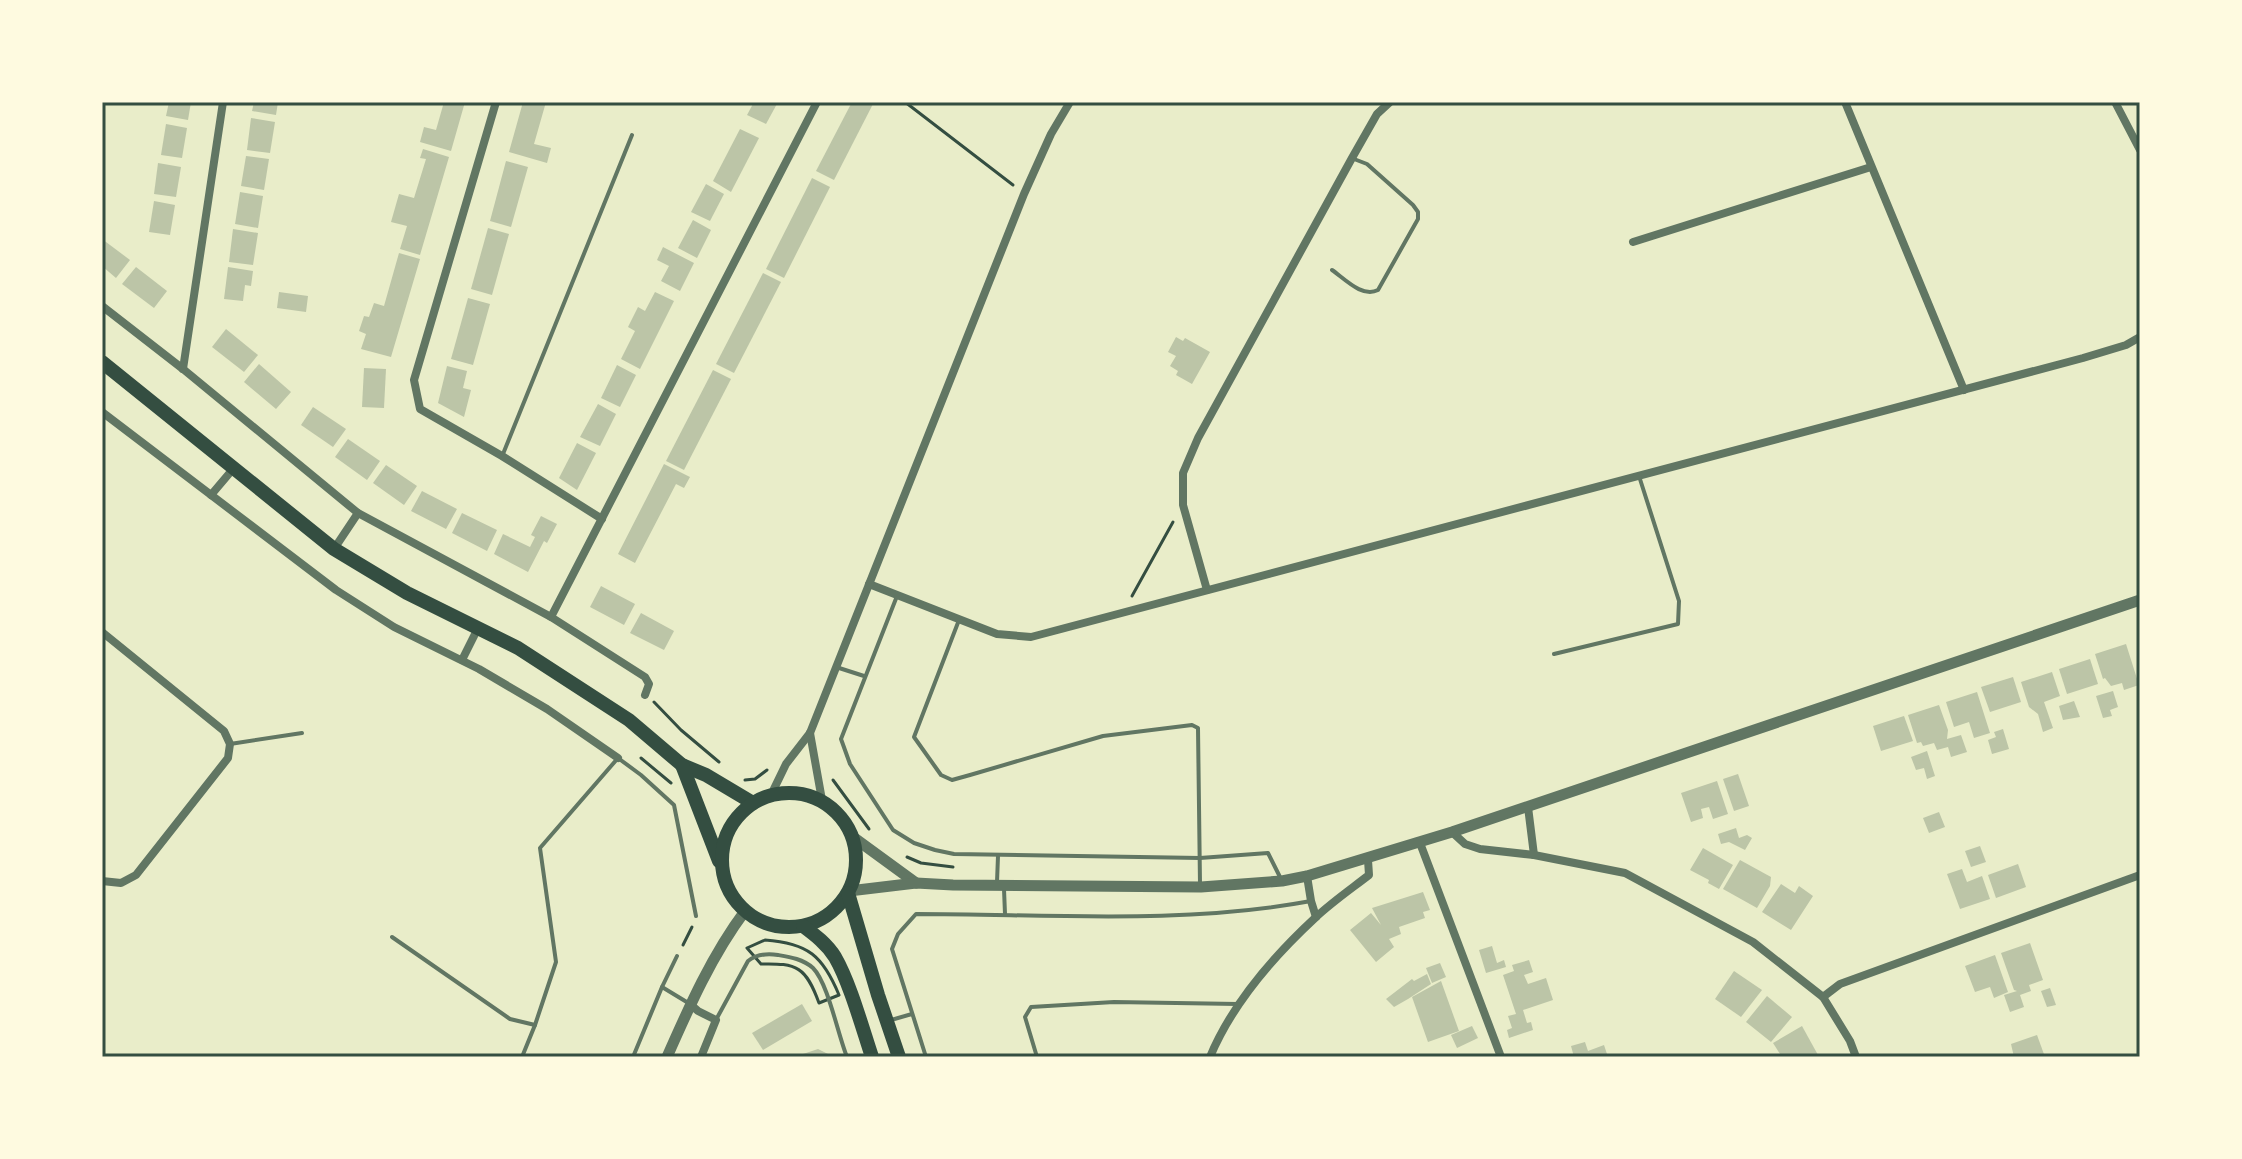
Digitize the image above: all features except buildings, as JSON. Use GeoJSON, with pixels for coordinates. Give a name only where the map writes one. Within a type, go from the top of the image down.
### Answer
{"type":"FeatureCollection","features":[{"type":"Feature","properties":{"kind":"main road"},"geometry":{"type":"LineString","coordinates":[[102,362],[334,549],[407,593],[518,648],[629,720],[682,765],[706,775],[753,803]]}},
{"type":"Feature","properties":{"kind":"main road"},"geometry":{"type":"LineString","coordinates":[[682,765],[728,890],[745,911],[759,921],[781,927],[803,926],[821,920],[837,908],[849,892],[857,868],[857,852],[846,822],[822,800],[797,793],[771,795],[753,803],[736,818],[727,832],[722,851],[722,871]]}},
{"type":"Feature","properties":{"kind":"main road"},"geometry":{"type":"LineString","coordinates":[[849,892],[899,1057]]}},
{"type":"Feature","properties":{"kind":"main road"},"geometry":{"type":"LineString","coordinates":[[803,926],[823,942],[835,957],[872,1057]]}},
{"type":"Feature","properties":{"kind":"street"},"geometry":{"type":"LineString","coordinates":[[183,369],[223,102]]}},
{"type":"Feature","properties":{"kind":"street"},"geometry":{"type":"LineString","coordinates":[[496,102],[414,380],[420,409],[602,519]]}},
{"type":"Feature","properties":{"kind":"street"},"geometry":{"type":"LineString","coordinates":[[551,617],[817,102]]}},
{"type":"Feature","properties":{"kind":"street"},"geometry":{"type":"LineString","coordinates":[[771,795],[786,764],[810,733],[1024,194],[1051,134],[1070,102]]}},
{"type":"Feature","properties":{"kind":"street"},"geometry":{"type":"LineString","coordinates":[[1207,590],[1183,505],[1183,473],[1198,438],[1352,158],[1377,114],[1390,102]]}},
{"type":"Feature","properties":{"kind":"street"},"geometry":{"type":"LineString","coordinates":[[1845,102],[1964,390]]}},
{"type":"Feature","properties":{"kind":"street"},"geometry":{"type":"LineString","coordinates":[[2115,102],[2140,150]]}},
{"type":"Feature","properties":{"kind":"street"},"geometry":{"type":"LineString","coordinates":[[1633,242],[1871,167]]}},
{"type":"Feature","properties":{"kind":"street"},"geometry":{"type":"LineString","coordinates":[[102,306],[358,513],[551,617],[645,677],[649,684],[645,695]]}},
{"type":"Feature","properties":{"kind":"street"},"geometry":{"type":"LineString","coordinates":[[869,584],[997,634],[1031,637],[2083,358],[2126,345],[2140,337]]}},
{"type":"Feature","properties":{"kind":"street"},"geometry":{"type":"LineString","coordinates":[[102,412],[336,590],[394,627],[462,660],[547,709],[618,758]]}},
{"type":"Feature","properties":{"kind":"street"},"geometry":{"type":"LineString","coordinates":[[211,495],[233,469]]}},
{"type":"Feature","properties":{"kind":"street"},"geometry":{"type":"LineString","coordinates":[[334,549],[358,513]]}},
{"type":"Feature","properties":{"kind":"street"},"geometry":{"type":"LineString","coordinates":[[849,892],[916,883],[1201,887],[1307,876],[1420,843],[2140,600]]}},
{"type":"Feature","properties":{"kind":"street"},"geometry":{"type":"LineString","coordinates":[[462,660],[478,628]]}},
{"type":"Feature","properties":{"kind":"street"},"geometry":{"type":"LineString","coordinates":[[102,632],[224,731],[230,744],[228,758],[136,875],[121,883],[102,881]]}},
{"type":"Feature","properties":{"kind":"street"},"geometry":{"type":"LineString","coordinates":[[810,733],[822,800]]}},
{"type":"Feature","properties":{"kind":"street"},"geometry":{"type":"LineString","coordinates":[[1528,807],[1534,855]]}},
{"type":"Feature","properties":{"kind":"street"},"geometry":{"type":"LineString","coordinates":[[1452,832],[1465,844],[1480,849],[1534,855],[1625,873],[1753,942],[1823,997],[1850,1041],[1856,1057]]}},
{"type":"Feature","properties":{"kind":"street"},"geometry":{"type":"LineString","coordinates":[[853,837],[916,883]]}},
{"type":"Feature","properties":{"kind":"street"},"geometry":{"type":"LineString","coordinates":[[1420,843],[1501,1057]]}},
{"type":"Feature","properties":{"kind":"street"},"geometry":{"type":"LineString","coordinates":[[1210,1057],[1240,1004],[1271,964],[1316,917],[1369,875],[1368,860]]}},
{"type":"Feature","properties":{"kind":"street"},"geometry":{"type":"LineString","coordinates":[[1823,997],[1840,984],[2140,875]]}},
{"type":"Feature","properties":{"kind":"street"},"geometry":{"type":"LineString","coordinates":[[1307,876],[1316,917]]}},
{"type":"Feature","properties":{"kind":"street"},"geometry":{"type":"LineString","coordinates":[[667,1057],[690,1004],[729,932],[745,911]]}},
{"type":"Feature","properties":{"kind":"street"},"geometry":{"type":"LineString","coordinates":[[690,1004],[716,1020],[701,1057]]}},
{"type":"Feature","properties":{"kind":"lane"},"geometry":{"type":"LineString","coordinates":[[502,456],[632,135]]}},
{"type":"Feature","properties":{"kind":"lane"},"geometry":{"type":"LineString","coordinates":[[1332,270],[1364,292],[1378,290],[1418,219],[1413,205],[1367,164],[1352,158]]}},
{"type":"Feature","properties":{"kind":"lane"},"geometry":{"type":"LineString","coordinates":[[1554,654],[1678,624],[1679,601],[1639,476]]}},
{"type":"Feature","properties":{"kind":"lane"},"geometry":{"type":"LineString","coordinates":[[897,596],[841,739],[850,764],[893,830],[914,843],[954,854],[1200,858],[1268,853],[1282,881]]}},
{"type":"Feature","properties":{"kind":"lane"},"geometry":{"type":"LineString","coordinates":[[959,620],[914,737],[941,775],[952,780],[1103,736],[1192,725],[1198,728],[1200,753],[1201,887]]}},
{"type":"Feature","properties":{"kind":"lane"},"geometry":{"type":"LineString","coordinates":[[836,667],[864,676]]}},
{"type":"Feature","properties":{"kind":"lane"},"geometry":{"type":"LineString","coordinates":[[230,744],[302,733]]}},
{"type":"Feature","properties":{"kind":"lane"},"geometry":{"type":"LineString","coordinates":[[522,1057],[556,962],[540,848],[618,758],[674,805],[696,916]]}},
{"type":"Feature","properties":{"kind":"lane"},"geometry":{"type":"LineString","coordinates":[[998,856],[1005,914]]}},
{"type":"Feature","properties":{"kind":"lane"},"geometry":{"type":"LineString","coordinates":[[926,1057],[892,949],[898,934],[916,914],[1110,917],[1207,914],[1311,901]]}},
{"type":"Feature","properties":{"kind":"lane"},"geometry":{"type":"LineString","coordinates":[[392,937],[510,1019],[535,1025]]}},
{"type":"Feature","properties":{"kind":"lane"},"geometry":{"type":"LineString","coordinates":[[716,1020],[748,961],[754,956],[771,954],[792,957],[813,969],[822,980],[847,1057]]}},
{"type":"Feature","properties":{"kind":"lane"},"geometry":{"type":"LineString","coordinates":[[633,1057],[677,956]]}},
{"type":"Feature","properties":{"kind":"lane"},"geometry":{"type":"LineString","coordinates":[[662,987],[690,1004]]}},
{"type":"Feature","properties":{"kind":"lane"},"geometry":{"type":"LineString","coordinates":[[1037,1057],[1025,1017],[1031,1007],[1114,1002],[1240,1004]]}},
{"type":"Feature","properties":{"kind":"lane"},"geometry":{"type":"LineString","coordinates":[[888,1022],[912,1014]]}},
{"type":"Feature","properties":{"kind":"path"},"geometry":{"type":"LineString","coordinates":[[905,102],[1024,194]]}},
{"type":"Feature","properties":{"kind":"path"},"geometry":{"type":"LineString","coordinates":[[1122,613],[1183,505]]}},
{"type":"Feature","properties":{"kind":"path"},"geometry":{"type":"LineString","coordinates":[[645,695],[708,755],[721,763]]}},
{"type":"Feature","properties":{"kind":"path"},"geometry":{"type":"LineString","coordinates":[[668,729],[673,723]]}},
{"type":"Feature","properties":{"kind":"path"},"geometry":{"type":"LineString","coordinates":[[644,754],[641,758],[649,764]]}},
{"type":"Feature","properties":{"kind":"path"},"geometry":{"type":"LineString","coordinates":[[746,780],[755,779],[775,761]]}},
{"type":"Feature","properties":{"kind":"path"},"geometry":{"type":"LineString","coordinates":[[677,956],[696,916]]}},
{"type":"Feature","properties":{"kind":"path"},"geometry":{"type":"LineString","coordinates":[[754,956],[761,964],[795,966],[812,982],[819,1003],[839,995]]}}]}
